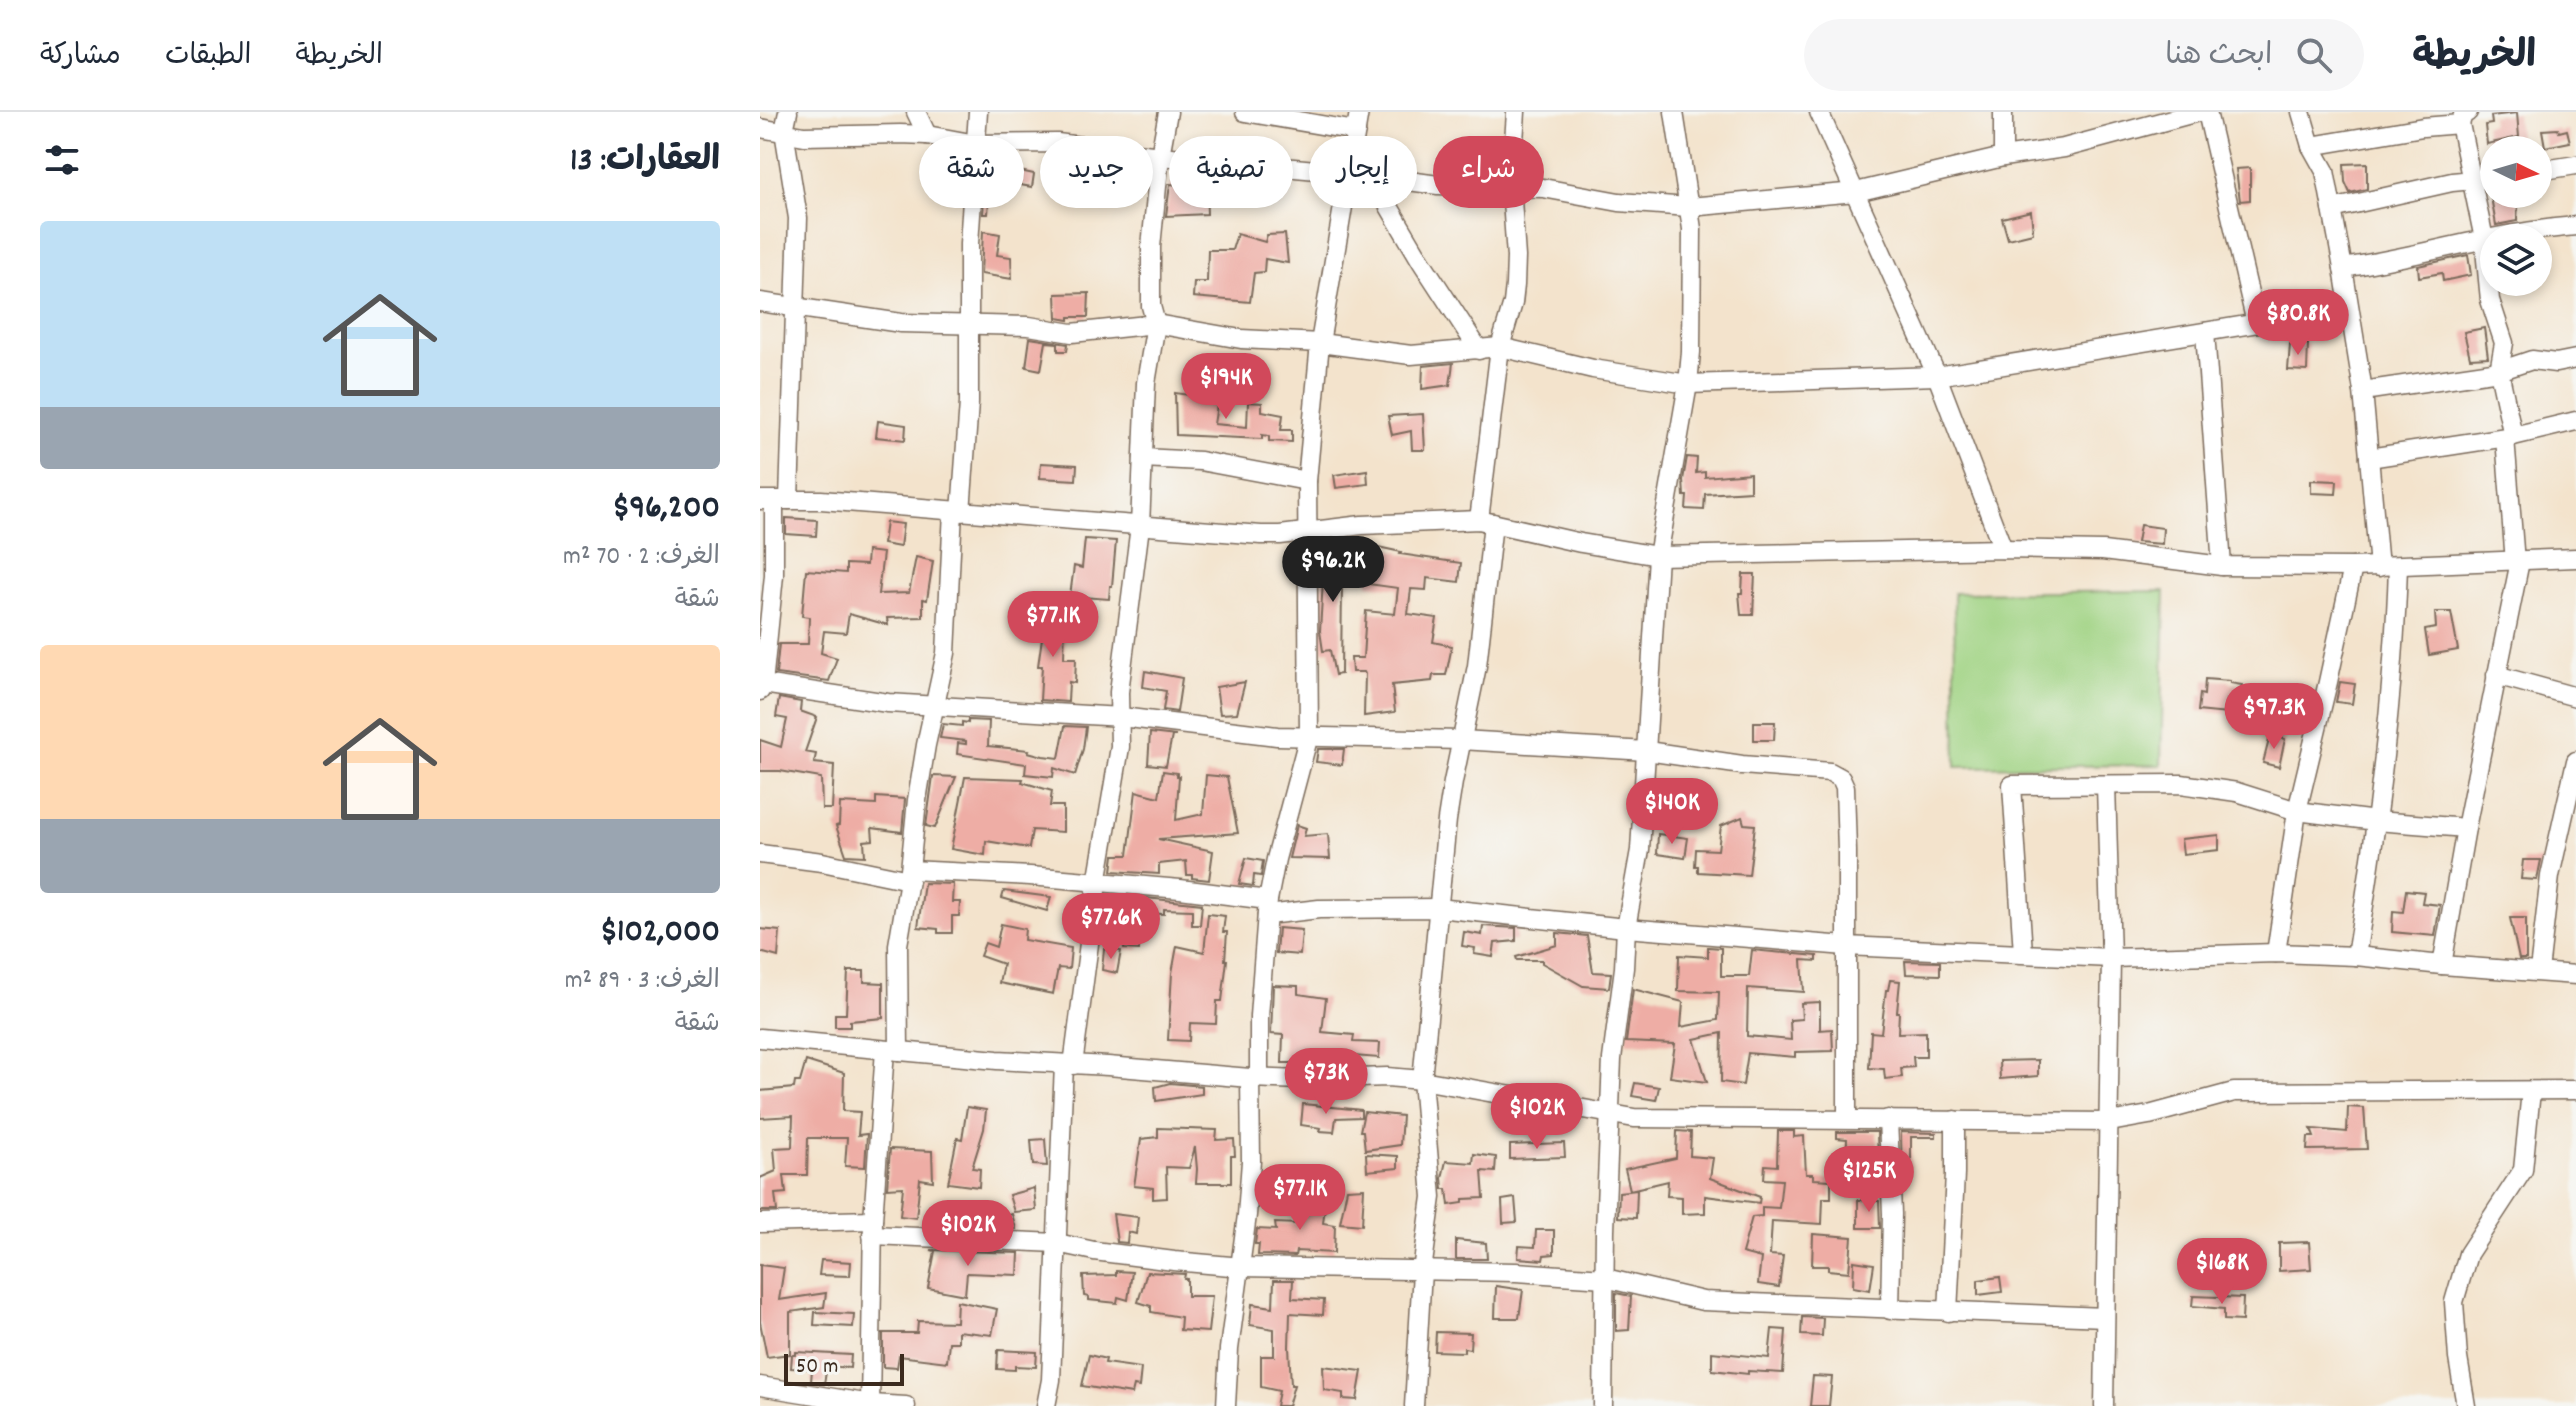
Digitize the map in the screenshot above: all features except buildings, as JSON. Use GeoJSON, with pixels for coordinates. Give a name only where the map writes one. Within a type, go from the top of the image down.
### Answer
{"type":"FeatureCollection","features":[{"type":"Feature","properties":{"kind":"street"},"geometry":{"type":"LineString","coordinates":[[916,112],[927,135]]}},
{"type":"Feature","properties":{"kind":"street"},"geometry":{"type":"LineString","coordinates":[[976,136],[978,112]]}},
{"type":"Feature","properties":{"kind":"street"},"geometry":{"type":"LineString","coordinates":[[1046,1406],[1051,1380],[1069,1065],[1120,747],[1119,692],[1140,526],[1146,383],[1156,324],[1151,306],[1151,247],[1160,156],[1168,112]]}},
{"type":"Feature","properties":{"kind":"street"},"geometry":{"type":"LineString","coordinates":[[1245,112],[1358,122]]}},
{"type":"Feature","properties":{"kind":"street"},"geometry":{"type":"LineString","coordinates":[[1514,136],[1516,112]]}},
{"type":"Feature","properties":{"kind":"street"},"geometry":{"type":"LineString","coordinates":[[1603,1406],[1612,1059],[1626,928],[1640,850],[1658,556],[1691,352],[1692,229],[1674,112]]}},
{"type":"Feature","properties":{"kind":"street"},"geometry":{"type":"LineString","coordinates":[[1819,112],[1937,376],[2003,549]]}},
{"type":"Feature","properties":{"kind":"street"},"geometry":{"type":"LineString","coordinates":[[2003,112],[2003,157]]}},
{"type":"Feature","properties":{"kind":"street"},"geometry":{"type":"LineString","coordinates":[[1544,188],[1619,202],[1689,207],[1856,192],[2003,157],[2064,148],[2158,117],[2198,112]]}},
{"type":"Feature","properties":{"kind":"street"},"geometry":{"type":"LineString","coordinates":[[2207,112],[2256,323]]}},
{"type":"Feature","properties":{"kind":"street"},"geometry":{"type":"LineString","coordinates":[[2301,112],[2311,146],[2325,171],[2343,268],[2363,391],[2369,458],[2388,567],[2395,647],[2376,821],[2356,956]]}},
{"type":"Feature","properties":{"kind":"street"},"geometry":{"type":"LineString","coordinates":[[2311,146],[2422,120],[2464,118],[2481,224]]}},
{"type":"Feature","properties":{"kind":"street"},"geometry":{"type":"LineString","coordinates":[[786,121],[804,136],[932,136]]}},
{"type":"Feature","properties":{"kind":"street"},"geometry":{"type":"LineString","coordinates":[[760,128],[786,121]]}},
{"type":"Feature","properties":{"kind":"street"},"geometry":{"type":"LineString","coordinates":[[786,121],[798,218],[795,307],[775,500],[774,575],[762,687],[934,707],[1121,717],[1277,736],[1461,740],[1647,751],[1742,765],[1830,772],[1841,778],[1845,787],[1847,1119]]}},
{"type":"Feature","properties":{"kind":"street"},"geometry":{"type":"LineString","coordinates":[[1024,143],[1057,143],[1309,169]]}},
{"type":"Feature","properties":{"kind":"street"},"geometry":{"type":"LineString","coordinates":[[2552,169],[2576,165]]}},
{"type":"Feature","properties":{"kind":"street"},"geometry":{"type":"LineString","coordinates":[[2332,209],[2452,182],[2480,180]]}},
{"type":"Feature","properties":{"kind":"street"},"geometry":{"type":"LineString","coordinates":[[870,1405],[872,1227],[892,1050],[898,945],[910,875],[917,800],[946,653],[969,403],[972,208]]}},
{"type":"Feature","properties":{"kind":"street"},"geometry":{"type":"LineString","coordinates":[[1226,1406],[1229,1349],[1242,1267],[1251,1161],[1268,908],[1276,859],[1309,735],[1307,481],[1320,343],[1344,208]]}},
{"type":"Feature","properties":{"kind":"street"},"geometry":{"type":"LineString","coordinates":[[1390,208],[1479,350]]}},
{"type":"Feature","properties":{"kind":"street"},"geometry":{"type":"LineString","coordinates":[[1414,1406],[1422,1271],[1432,1197],[1422,1080],[1447,820],[1477,666],[1500,347],[1515,285],[1513,208]]}},
{"type":"Feature","properties":{"kind":"street"},"geometry":{"type":"LineString","coordinates":[[2552,228],[2576,226]]}},
{"type":"Feature","properties":{"kind":"street"},"geometry":{"type":"LineString","coordinates":[[2343,268],[2480,240]]}},
{"type":"Feature","properties":{"kind":"street"},"geometry":{"type":"LineString","coordinates":[[2442,965],[2518,562],[2509,437],[2499,371],[2504,343],[2490,296]]}},
{"type":"Feature","properties":{"kind":"street"},"geometry":{"type":"LineString","coordinates":[[760,302],[901,323],[1029,326],[1072,333],[1156,324],[1241,339],[1320,343],[1411,355],[1500,347],[1593,369],[1688,384],[1937,376],[2349,308]]}},
{"type":"Feature","properties":{"kind":"street"},"geometry":{"type":"LineString","coordinates":[[2205,332],[2222,566]]}},
{"type":"Feature","properties":{"kind":"street"},"geometry":{"type":"LineString","coordinates":[[2363,391],[2499,371],[2532,360],[2556,363],[2576,359]]}},
{"type":"Feature","properties":{"kind":"street"},"geometry":{"type":"LineString","coordinates":[[2369,458],[2509,437],[2576,421]]}},
{"type":"Feature","properties":{"kind":"street"},"geometry":{"type":"LineString","coordinates":[[1143,458],[1200,461],[1307,481]]}},
{"type":"Feature","properties":{"kind":"street"},"geometry":{"type":"LineString","coordinates":[[775,500],[1261,535],[1362,525],[1486,522],[1658,556],[2003,549],[2103,551],[2222,566],[2353,567],[2576,558]]}},
{"type":"Feature","properties":{"kind":"street"},"geometry":{"type":"LineString","coordinates":[[2276,953],[2297,811],[2353,567]]}},
{"type":"Feature","properties":{"kind":"street"},"geometry":{"type":"LineString","coordinates":[[2496,675],[2576,697]]}},
{"type":"Feature","properties":{"kind":"street"},"geometry":{"type":"LineString","coordinates":[[2539,971],[2546,903],[2567,834],[2576,761]]}},
{"type":"Feature","properties":{"kind":"street"},"geometry":{"type":"LineString","coordinates":[[2023,953],[2012,785],[2181,784],[2213,787],[2297,811],[2466,828]]}},
{"type":"Feature","properties":{"kind":"street"},"geometry":{"type":"LineString","coordinates":[[2104,1406],[2111,958],[2106,785]]}},
{"type":"Feature","properties":{"kind":"street"},"geometry":{"type":"LineString","coordinates":[[760,854],[910,875],[1030,876],[1180,889],[1268,908],[1438,908],[1626,928],[1846,946],[2111,958],[2276,953],[2356,956],[2576,975]]}},
{"type":"Feature","properties":{"kind":"street"},"geometry":{"type":"LineString","coordinates":[[760,1038],[1255,1078],[1387,1077],[1422,1080],[1634,1118],[2110,1122],[2234,1092],[2576,1090]]}},
{"type":"Feature","properties":{"kind":"street"},"geometry":{"type":"LineString","coordinates":[[2466,1406],[2458,1358],[2454,1302],[2468,1254],[2523,1170],[2531,1091]]}},
{"type":"Feature","properties":{"kind":"street"},"geometry":{"type":"LineString","coordinates":[[1888,1119],[1892,1214],[1890,1310]]}},
{"type":"Feature","properties":{"kind":"street"},"geometry":{"type":"LineString","coordinates":[[1948,1312],[1955,1120]]}},
{"type":"Feature","properties":{"kind":"street"},"geometry":{"type":"LineString","coordinates":[[760,1223],[872,1227],[1057,1243],[1094,1251],[1242,1267],[1516,1272],[1605,1278],[1703,1301],[2105,1317]]}},
{"type":"Feature","properties":{"kind":"street"},"geometry":{"type":"LineString","coordinates":[[760,1386],[870,1405],[906,1406]]}},
{"type":"Feature","properties":{"kind":"green space"},"geometry":{"type":"Polygon","coordinates":[[[2165,591],[2161,765],[1956,767],[1954,593],[2165,591]]]}}]}
